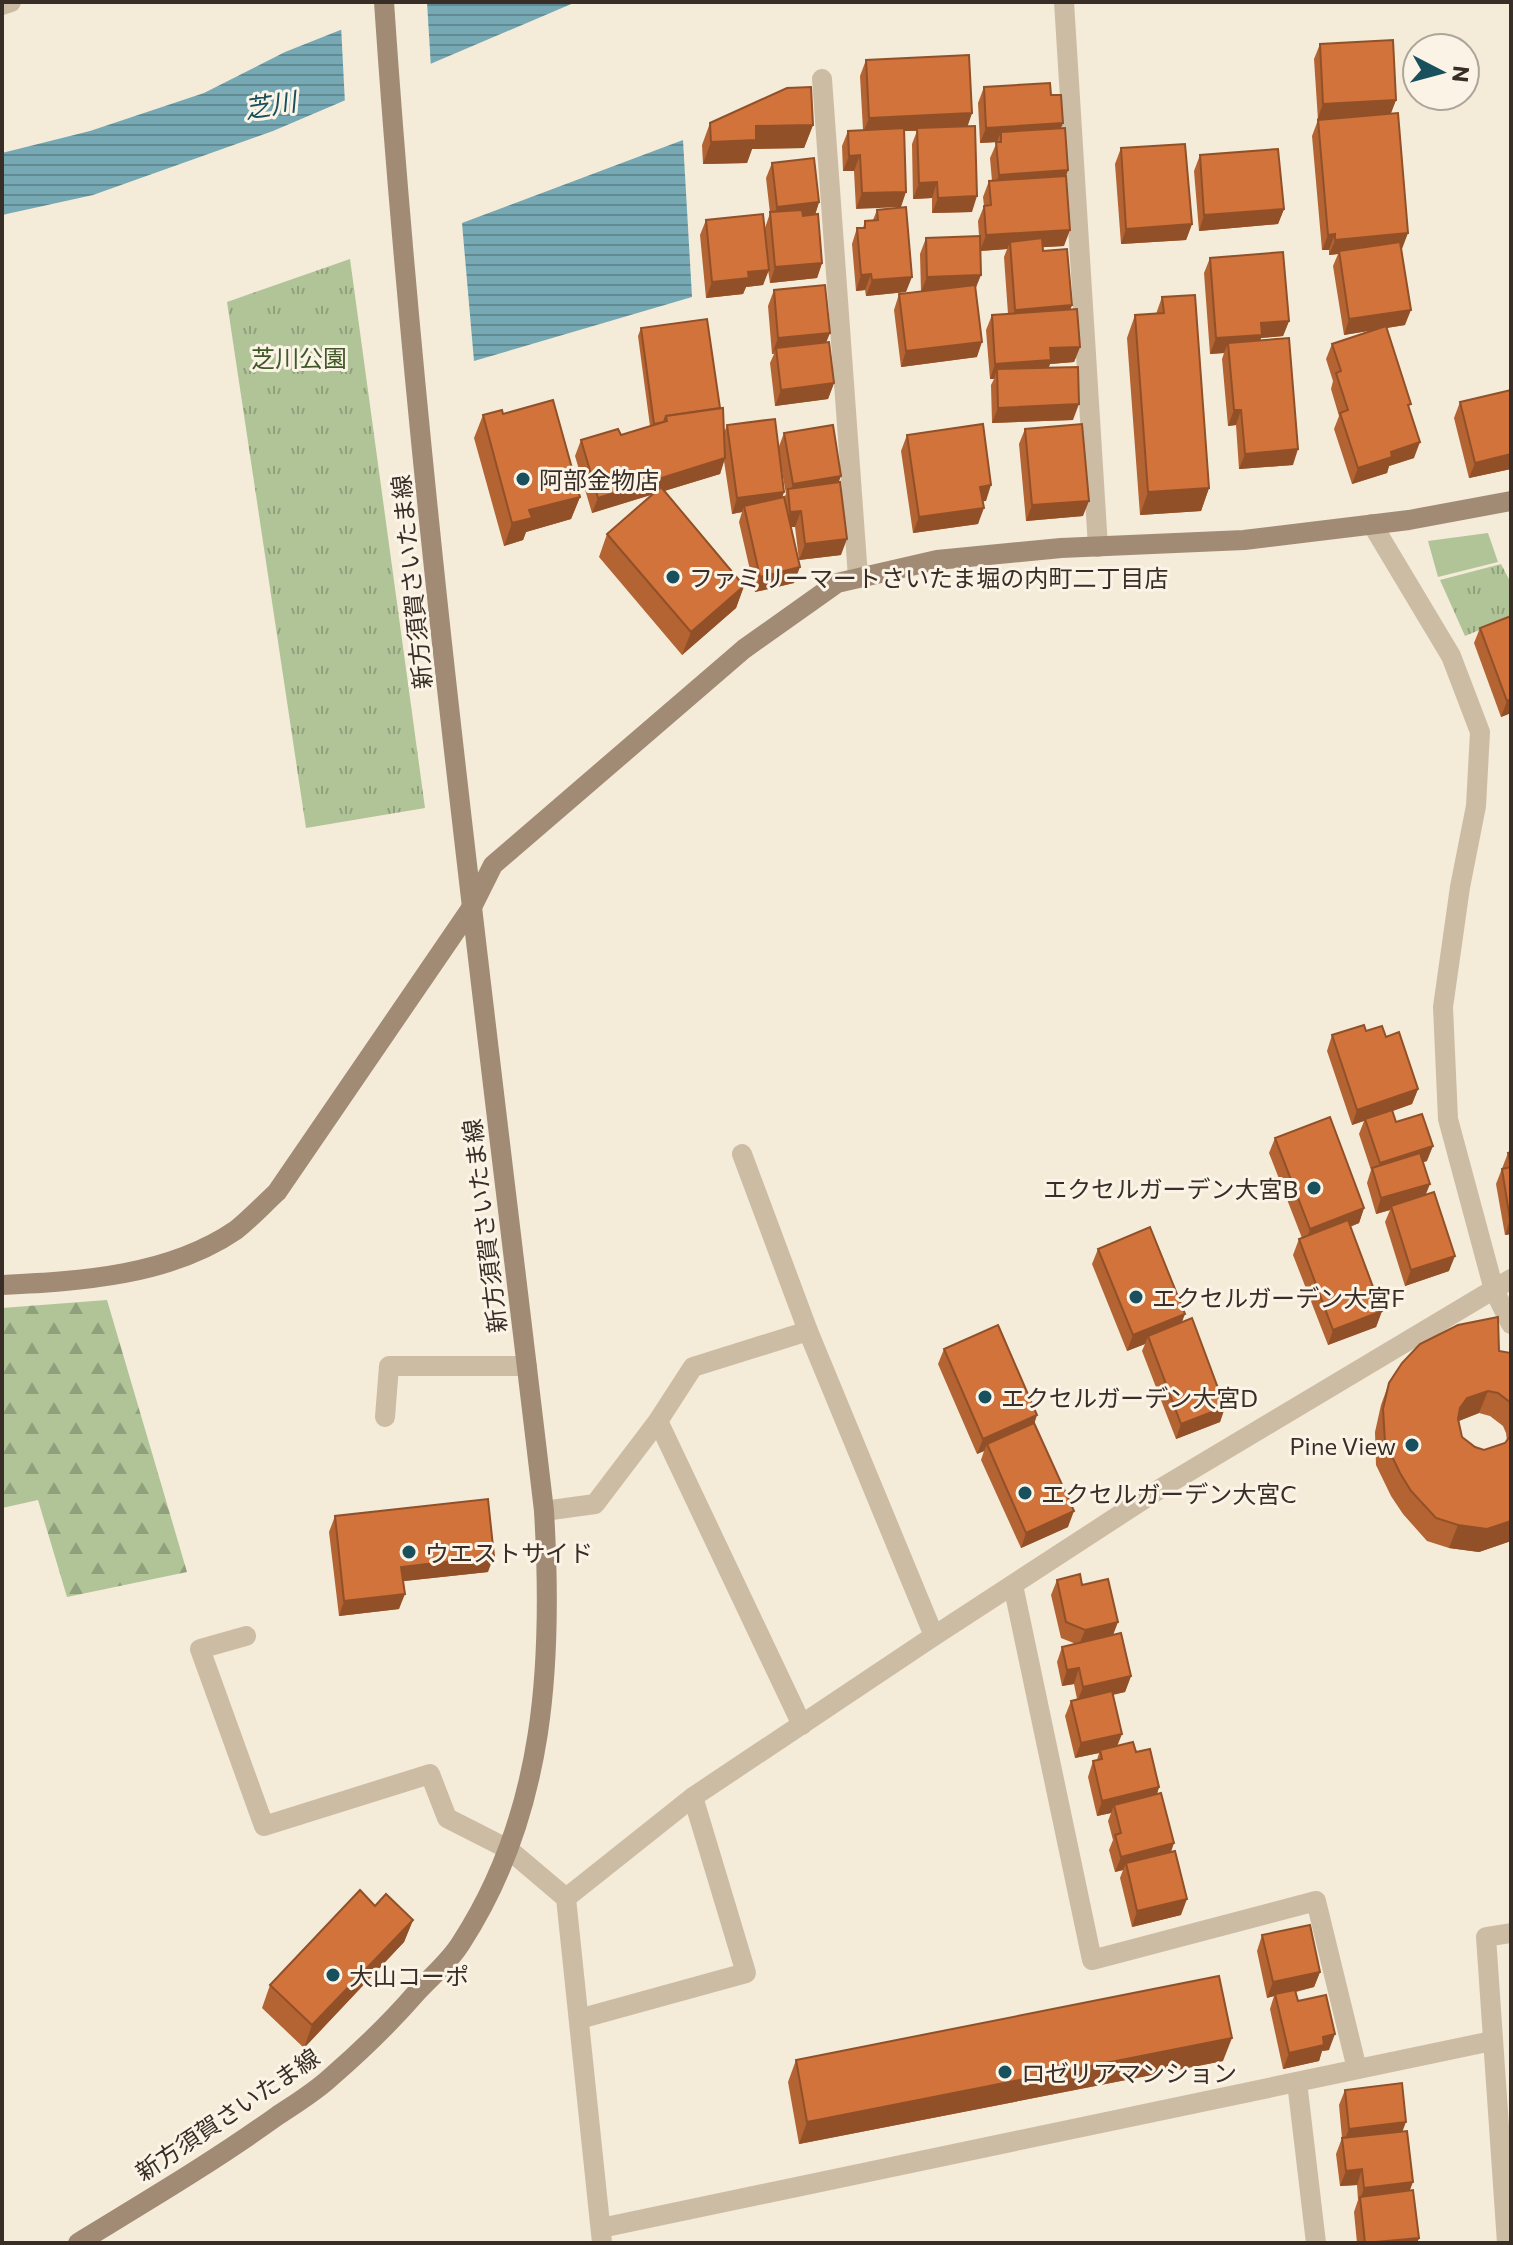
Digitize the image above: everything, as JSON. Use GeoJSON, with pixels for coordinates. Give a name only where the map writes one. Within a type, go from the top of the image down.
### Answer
{"type":"FeatureCollection","features":[{"type":"Feature","properties":{"kind":"main road","name":"新方須賀さいたま線"},"geometry":{"type":"LineString","coordinates":[[78,2243],[235,2146],[329,2079],[404,2007],[460,1945],[493,1886],[526,1793],[534,1754],[547,1658],[548,1586],[544,1511],[472,907],[399,221],[384,2]]}},
{"type":"Feature","properties":{"kind":"main road"},"geometry":{"type":"LineString","coordinates":[[2,1285],[86,1280],[189,1256],[237,1229],[277,1192],[472,907],[493,865],[744,649],[837,583],[937,560],[1098,547],[1244,540],[1372,524],[1511,501]]}},
{"type":"Feature","properties":{"kind":"street"},"geometry":{"type":"LineString","coordinates":[[2,5],[11,2]]}},
{"type":"Feature","properties":{"kind":"street"},"geometry":{"type":"LineString","coordinates":[[1064,2],[1098,547]]}},
{"type":"Feature","properties":{"kind":"street"},"geometry":{"type":"LineString","coordinates":[[822,79],[858,577]]}},
{"type":"Feature","properties":{"kind":"street"},"geometry":{"type":"LineString","coordinates":[[1372,524],[1451,656],[1480,732],[1476,806],[1460,887],[1443,1007],[1448,1119],[1502,1284],[1511,1324]]}},
{"type":"Feature","properties":{"kind":"street"},"geometry":{"type":"LineString","coordinates":[[742,1154],[808,1331],[934,1636]]}},
{"type":"Feature","properties":{"kind":"street"},"geometry":{"type":"LineString","coordinates":[[566,1898],[693,1797],[934,1636],[1158,1490],[1502,1284]]}},
{"type":"Feature","properties":{"kind":"street"},"geometry":{"type":"LineString","coordinates":[[544,1511],[595,1504],[658,1421],[693,1367],[808,1331]]}},
{"type":"Feature","properties":{"kind":"street"},"geometry":{"type":"LineString","coordinates":[[385,1417],[389,1366],[527,1366]]}},
{"type":"Feature","properties":{"kind":"street"},"geometry":{"type":"LineString","coordinates":[[658,1421],[802,1725]]}},
{"type":"Feature","properties":{"kind":"street"},"geometry":{"type":"LineString","coordinates":[[1013,1585],[1092,1960],[1316,1901],[1357,2069]]}},
{"type":"Feature","properties":{"kind":"street"},"geometry":{"type":"LineString","coordinates":[[246,1636],[200,1649],[264,1826],[430,1774],[447,1818],[508,1849],[566,1898],[601,2236],[1492,2041]]}},
{"type":"Feature","properties":{"kind":"street"},"geometry":{"type":"LineString","coordinates":[[579,2019],[746,1973],[693,1797]]}},
{"type":"Feature","properties":{"kind":"street"},"geometry":{"type":"LineString","coordinates":[[1507,2243],[1486,1937],[1511,1933]]}},
{"type":"Feature","properties":{"kind":"street"},"geometry":{"type":"LineString","coordinates":[[1297,2082],[1316,2243]]}},
{"type":"Feature","properties":{"kind":"green space","name":"芝川公園"},"geometry":{"type":"Polygon","coordinates":[[[350,259],[425,808],[306,828],[227,302],[350,259]]]}},
{"type":"Feature","properties":{"kind":"green space"},"geometry":{"type":"Polygon","coordinates":[[[1488,533],[1498,562],[1438,577],[1428,541],[1488,533]]]}},
{"type":"Feature","properties":{"kind":"green space"},"geometry":{"type":"Polygon","coordinates":[[[1501,564],[1511,583],[1511,617],[1465,636],[1440,580],[1501,564]]]}},
{"type":"Feature","properties":{"kind":"green space"},"geometry":{"type":"Polygon","coordinates":[[[107,1300],[187,1572],[67,1597],[38,1500],[2,1508],[2,1308],[107,1300]]]}},
{"type":"Feature","properties":{"kind":"water","name":"芝川"},"geometry":{"type":"Polygon","coordinates":[[[411,2],[576,2],[273,131],[93,195],[2,215],[2,153],[90,131],[204,93],[285,52],[411,2]]]}},
{"type":"Feature","properties":{"kind":"water"},"geometry":{"type":"Polygon","coordinates":[[[683,140],[692,297],[474,361],[462,223],[683,140]]]}},
{"type":"Feature","properties":{"kind":"pier"},"geometry":{"type":"Polygon","coordinates":[[[400,2],[427,2],[431,68],[345,104],[341,25],[400,2]]]}},
{"type":"Feature","properties":{"kind":"building"},"geometry":{"type":"Polygon","coordinates":[[[1393,40],[1396,100],[1323,104],[1320,44],[1393,40]]]}},
{"type":"Feature","properties":{"kind":"building"},"geometry":{"type":"Polygon","coordinates":[[[969,55],[972,113],[869,118],[866,60],[969,55]]]}},
{"type":"Feature","properties":{"kind":"building"},"geometry":{"type":"Polygon","coordinates":[[[1050,83],[1051,95],[1061,95],[1063,123],[986,128],[984,87],[1050,83]]]}},
{"type":"Feature","properties":{"kind":"building"},"geometry":{"type":"Polygon","coordinates":[[[811,87],[813,125],[756,126],[756,140],[711,142],[710,123],[787,88],[811,87]]]}},
{"type":"Feature","properties":{"kind":"building"},"geometry":{"type":"Polygon","coordinates":[[[1398,113],[1408,233],[1335,240],[1335,234],[1328,235],[1318,120],[1398,113]]]}},
{"type":"Feature","properties":{"kind":"building"},"geometry":{"type":"Polygon","coordinates":[[[975,126],[977,196],[938,198],[937,182],[919,183],[917,128],[975,126]]]}},
{"type":"Feature","properties":{"kind":"building"},"geometry":{"type":"Polygon","coordinates":[[[904,128],[906,192],[862,193],[860,155],[849,156],[848,131],[904,128]]]}},
{"type":"Feature","properties":{"kind":"building"},"geometry":{"type":"Polygon","coordinates":[[[1065,128],[1068,170],[999,175],[996,142],[1001,142],[1001,132],[1065,128]]]}},
{"type":"Feature","properties":{"kind":"building"},"geometry":{"type":"Polygon","coordinates":[[[1185,144],[1192,224],[1126,229],[1121,148],[1185,144]]]}},
{"type":"Feature","properties":{"kind":"building"},"geometry":{"type":"Polygon","coordinates":[[[1278,149],[1284,209],[1204,215],[1200,155],[1278,149]]]}},
{"type":"Feature","properties":{"kind":"building"},"geometry":{"type":"Polygon","coordinates":[[[814,158],[819,202],[777,207],[772,163],[814,158]]]}},
{"type":"Feature","properties":{"kind":"building"},"geometry":{"type":"Polygon","coordinates":[[[1066,176],[1070,230],[986,235],[984,206],[991,205],[989,181],[1066,176]]]}},
{"type":"Feature","properties":{"kind":"building"},"geometry":{"type":"Polygon","coordinates":[[[906,207],[912,277],[872,280],[871,274],[861,275],[857,228],[865,228],[865,221],[878,220],[877,210],[906,207]]]}},
{"type":"Feature","properties":{"kind":"building"},"geometry":{"type":"Polygon","coordinates":[[[802,210],[803,216],[818,214],[822,263],[775,267],[770,212],[802,210]]]}},
{"type":"Feature","properties":{"kind":"building"},"geometry":{"type":"Polygon","coordinates":[[[763,214],[769,270],[748,272],[749,278],[712,282],[706,220],[763,214]]]}},
{"type":"Feature","properties":{"kind":"building"},"geometry":{"type":"Polygon","coordinates":[[[980,236],[981,275],[927,277],[926,238],[980,236]]]}},
{"type":"Feature","properties":{"kind":"building"},"geometry":{"type":"Polygon","coordinates":[[[1042,238],[1043,251],[1067,249],[1072,305],[1015,310],[1010,242],[1042,238]]]}},
{"type":"Feature","properties":{"kind":"building"},"geometry":{"type":"Polygon","coordinates":[[[1400,242],[1411,310],[1349,319],[1339,251],[1400,242]]]}},
{"type":"Feature","properties":{"kind":"building"},"geometry":{"type":"Polygon","coordinates":[[[1283,252],[1289,321],[1261,323],[1262,335],[1216,338],[1210,258],[1283,252]]]}},
{"type":"Feature","properties":{"kind":"building"},"geometry":{"type":"Polygon","coordinates":[[[825,285],[830,333],[778,338],[774,290],[825,285]]]}},
{"type":"Feature","properties":{"kind":"building"},"geometry":{"type":"Polygon","coordinates":[[[975,285],[982,342],[906,351],[899,294],[975,285]]]}},
{"type":"Feature","properties":{"kind":"building"},"geometry":{"type":"Polygon","coordinates":[[[1195,295],[1209,488],[1148,492],[1135,315],[1164,313],[1162,297],[1195,295]]]}},
{"type":"Feature","properties":{"kind":"building"},"geometry":{"type":"Polygon","coordinates":[[[1077,309],[1080,347],[1050,348],[1051,360],[995,364],[992,315],[1077,309]]]}},
{"type":"Feature","properties":{"kind":"building"},"geometry":{"type":"Polygon","coordinates":[[[707,319],[720,408],[666,416],[664,422],[654,424],[641,328],[707,319]]]}},
{"type":"Feature","properties":{"kind":"building"},"geometry":{"type":"Polygon","coordinates":[[[1386,326],[1420,442],[1391,452],[1392,457],[1358,468],[1340,413],[1348,410],[1336,373],[1341,371],[1332,344],[1386,326]]]}},
{"type":"Feature","properties":{"kind":"building"},"geometry":{"type":"Polygon","coordinates":[[[1289,338],[1298,449],[1245,454],[1241,410],[1234,410],[1228,343],[1289,338]]]}},
{"type":"Feature","properties":{"kind":"building"},"geometry":{"type":"Polygon","coordinates":[[[829,342],[834,383],[781,390],[776,348],[829,342]]]}},
{"type":"Feature","properties":{"kind":"building"},"geometry":{"type":"Polygon","coordinates":[[[1078,367],[1079,404],[998,408],[997,369],[1078,367]]]}},
{"type":"Feature","properties":{"kind":"building"},"geometry":{"type":"Polygon","coordinates":[[[1511,390],[1511,454],[1475,463],[1460,402],[1511,390]]]}},
{"type":"Feature","properties":{"kind":"building","name":"阿部金物店"},"geometry":{"type":"Polygon","coordinates":[[[553,400],[580,497],[529,510],[532,518],[512,523],[483,415],[502,410],[503,414],[553,400]]]}},
{"type":"Feature","properties":{"kind":"building"},"geometry":{"type":"Polygon","coordinates":[[[723,408],[725,458],[598,498],[581,440],[618,429],[621,435],[667,421],[666,416],[723,408]]]}},
{"type":"Feature","properties":{"kind":"building"},"geometry":{"type":"Polygon","coordinates":[[[775,419],[784,492],[737,498],[727,425],[775,419]]]}},
{"type":"Feature","properties":{"kind":"building"},"geometry":{"type":"Polygon","coordinates":[[[983,424],[991,485],[980,487],[984,508],[919,517],[907,435],[983,424]]]}},
{"type":"Feature","properties":{"kind":"building"},"geometry":{"type":"Polygon","coordinates":[[[1082,424],[1089,501],[1032,505],[1025,429],[1082,424]]]}},
{"type":"Feature","properties":{"kind":"building"},"geometry":{"type":"Polygon","coordinates":[[[833,425],[841,476],[793,484],[784,433],[833,425]]]}},
{"type":"Feature","properties":{"kind":"building"},"geometry":{"type":"Polygon","coordinates":[[[840,482],[847,539],[805,544],[801,511],[790,512],[788,489],[840,482]]]}},
{"type":"Feature","properties":{"kind":"building"},"geometry":{"type":"Polygon","coordinates":[[[661,487],[744,586],[691,632],[607,534],[661,487]]]}},
{"type":"Feature","properties":{"kind":"building"},"geometry":{"type":"Polygon","coordinates":[[[784,497],[800,567],[760,577],[744,506],[784,497]]]}},
{"type":"Feature","properties":{"kind":"building"},"geometry":{"type":"Polygon","coordinates":[[[1511,616],[1511,699],[1507,701],[1480,628],[1511,616]]]}},
{"type":"Feature","properties":{"kind":"building"},"geometry":{"type":"Polygon","coordinates":[[[1364,1025],[1366,1031],[1382,1026],[1386,1037],[1399,1032],[1418,1089],[1357,1110],[1332,1035],[1364,1025]]]}},
{"type":"Feature","properties":{"kind":"building"},"geometry":{"type":"Polygon","coordinates":[[[1392,1110],[1396,1122],[1422,1114],[1433,1146],[1380,1163],[1365,1119],[1392,1110]]]}},
{"type":"Feature","properties":{"kind":"building","name":"エクセルガーデン大宮B"},"geometry":{"type":"Polygon","coordinates":[[[1330,1117],[1364,1208],[1310,1229],[1275,1138],[1330,1117]]]}},
{"type":"Feature","properties":{"kind":"building"},"geometry":{"type":"Polygon","coordinates":[[[1420,1153],[1430,1184],[1381,1198],[1372,1168],[1420,1153]]]}},
{"type":"Feature","properties":{"kind":"building"},"geometry":{"type":"Polygon","coordinates":[[[1511,1167],[1511,1219],[1510,1220],[1502,1169],[1511,1167]]]}},
{"type":"Feature","properties":{"kind":"building"},"geometry":{"type":"Polygon","coordinates":[[[1434,1192],[1455,1256],[1411,1270],[1391,1206],[1434,1192]]]}},
{"type":"Feature","properties":{"kind":"building"},"geometry":{"type":"Polygon","coordinates":[[[1348,1220],[1382,1311],[1333,1330],[1299,1239],[1348,1220]]]}},
{"type":"Feature","properties":{"kind":"building","name":"エクセルガーデン大宮F"},"geometry":{"type":"Polygon","coordinates":[[[1150,1227],[1185,1314],[1133,1335],[1098,1249],[1150,1227]]]}},
{"type":"Feature","properties":{"kind":"building","name":"Pine View"},"geometry":{"type":"Polygon","coordinates":[[[1498,1317],[1499,1351],[1511,1353],[1511,1403],[1498,1393],[1488,1391],[1467,1398],[1460,1408],[1458,1419],[1462,1437],[1484,1450],[1505,1443],[1511,1435],[1511,1521],[1487,1529],[1436,1518],[1411,1491],[1385,1442],[1383,1409],[1389,1383],[1420,1344],[1458,1325],[1498,1317]]]}},
{"type":"Feature","properties":{"kind":"building"},"geometry":{"type":"Polygon","coordinates":[[[1192,1318],[1225,1407],[1181,1424],[1148,1336],[1192,1318]]]}},
{"type":"Feature","properties":{"kind":"building","name":"エクセルガーデン大宮D"},"geometry":{"type":"Polygon","coordinates":[[[998,1325],[1037,1415],[983,1439],[944,1349],[998,1325]]]}},
{"type":"Feature","properties":{"kind":"building","name":"エクセルガーデン大宮C"},"geometry":{"type":"Polygon","coordinates":[[[1034,1423],[1074,1511],[1026,1533],[987,1444],[1034,1423]]]}},
{"type":"Feature","properties":{"kind":"building","name":"ウエストサイド"},"geometry":{"type":"Polygon","coordinates":[[[488,1499],[494,1556],[401,1567],[405,1594],[344,1601],[335,1516],[488,1499]]]}},
{"type":"Feature","properties":{"kind":"building"},"geometry":{"type":"Polygon","coordinates":[[[1080,1574],[1082,1585],[1108,1579],[1118,1622],[1085,1630],[1066,1622],[1057,1580],[1080,1574]]]}},
{"type":"Feature","properties":{"kind":"building"},"geometry":{"type":"Polygon","coordinates":[[[1121,1633],[1131,1676],[1083,1687],[1079,1668],[1067,1670],[1062,1647],[1121,1633]]]}},
{"type":"Feature","properties":{"kind":"building"},"geometry":{"type":"Polygon","coordinates":[[[1112,1691],[1122,1734],[1081,1743],[1071,1701],[1112,1691]]]}},
{"type":"Feature","properties":{"kind":"building"},"geometry":{"type":"Polygon","coordinates":[[[1133,1742],[1136,1752],[1150,1749],[1159,1787],[1102,1801],[1093,1761],[1102,1759],[1100,1750],[1133,1742]]]}},
{"type":"Feature","properties":{"kind":"building"},"geometry":{"type":"Polygon","coordinates":[[[1161,1793],[1174,1843],[1121,1857],[1115,1835],[1121,1833],[1114,1805],[1161,1793]]]}},
{"type":"Feature","properties":{"kind":"building"},"geometry":{"type":"Polygon","coordinates":[[[1175,1851],[1187,1899],[1137,1911],[1126,1863],[1175,1851]]]}},
{"type":"Feature","properties":{"kind":"building","name":"大山コーポ"},"geometry":{"type":"Polygon","coordinates":[[[360,1890],[375,1906],[386,1894],[413,1920],[312,2025],[270,1985],[360,1890]]]}},
{"type":"Feature","properties":{"kind":"building"},"geometry":{"type":"Polygon","coordinates":[[[1310,1925],[1320,1972],[1273,1982],[1262,1935],[1310,1925]]]}},
{"type":"Feature","properties":{"kind":"building","name":"ロゼリアマンション"},"geometry":{"type":"Polygon","coordinates":[[[1219,1976],[1232,2038],[807,2122],[796,2060],[1219,1976]]]}},
{"type":"Feature","properties":{"kind":"building"},"geometry":{"type":"Polygon","coordinates":[[[1295,1990],[1298,2001],[1326,1995],[1335,2034],[1323,2037],[1324,2045],[1289,2053],[1275,1994],[1295,1990]]]}},
{"type":"Feature","properties":{"kind":"building"},"geometry":{"type":"Polygon","coordinates":[[[1402,2083],[1406,2122],[1349,2129],[1345,2090],[1402,2083]]]}},
{"type":"Feature","properties":{"kind":"building"},"geometry":{"type":"Polygon","coordinates":[[[1407,2131],[1413,2182],[1364,2188],[1362,2169],[1346,2171],[1342,2138],[1407,2131]]]}},
{"type":"Feature","properties":{"kind":"building"},"geometry":{"type":"Polygon","coordinates":[[[1413,2190],[1419,2238],[1365,2243],[1360,2197],[1413,2190]]]}},
{"type":"Feature","properties":{"kind":"place","name":"阿部金物店"},"geometry":{"type":"Point","coordinates":[523,479]}},
{"type":"Feature","properties":{"kind":"place","name":"ファミリーマートさいたま堀の内町二丁目店"},"geometry":{"type":"Point","coordinates":[673,577]}},
{"type":"Feature","properties":{"kind":"place","name":"エクセルガーデン大宮B"},"geometry":{"type":"Point","coordinates":[1314,1188]}},
{"type":"Feature","properties":{"kind":"place","name":"エクセルガーデン大宮F"},"geometry":{"type":"Point","coordinates":[1136,1297]}},
{"type":"Feature","properties":{"kind":"place","name":"エクセルガーデン大宮D"},"geometry":{"type":"Point","coordinates":[985,1397]}},
{"type":"Feature","properties":{"kind":"place","name":"Pine View"},"geometry":{"type":"Point","coordinates":[1412,1445]}},
{"type":"Feature","properties":{"kind":"place","name":"エクセルガーデン大宮C"},"geometry":{"type":"Point","coordinates":[1025,1493]}},
{"type":"Feature","properties":{"kind":"place","name":"ウエストサイド"},"geometry":{"type":"Point","coordinates":[409,1552]}},
{"type":"Feature","properties":{"kind":"place","name":"大山コーポ"},"geometry":{"type":"Point","coordinates":[333,1975]}},
{"type":"Feature","properties":{"kind":"place","name":"ロゼリアマンション"},"geometry":{"type":"Point","coordinates":[1005,2072]}}]}
